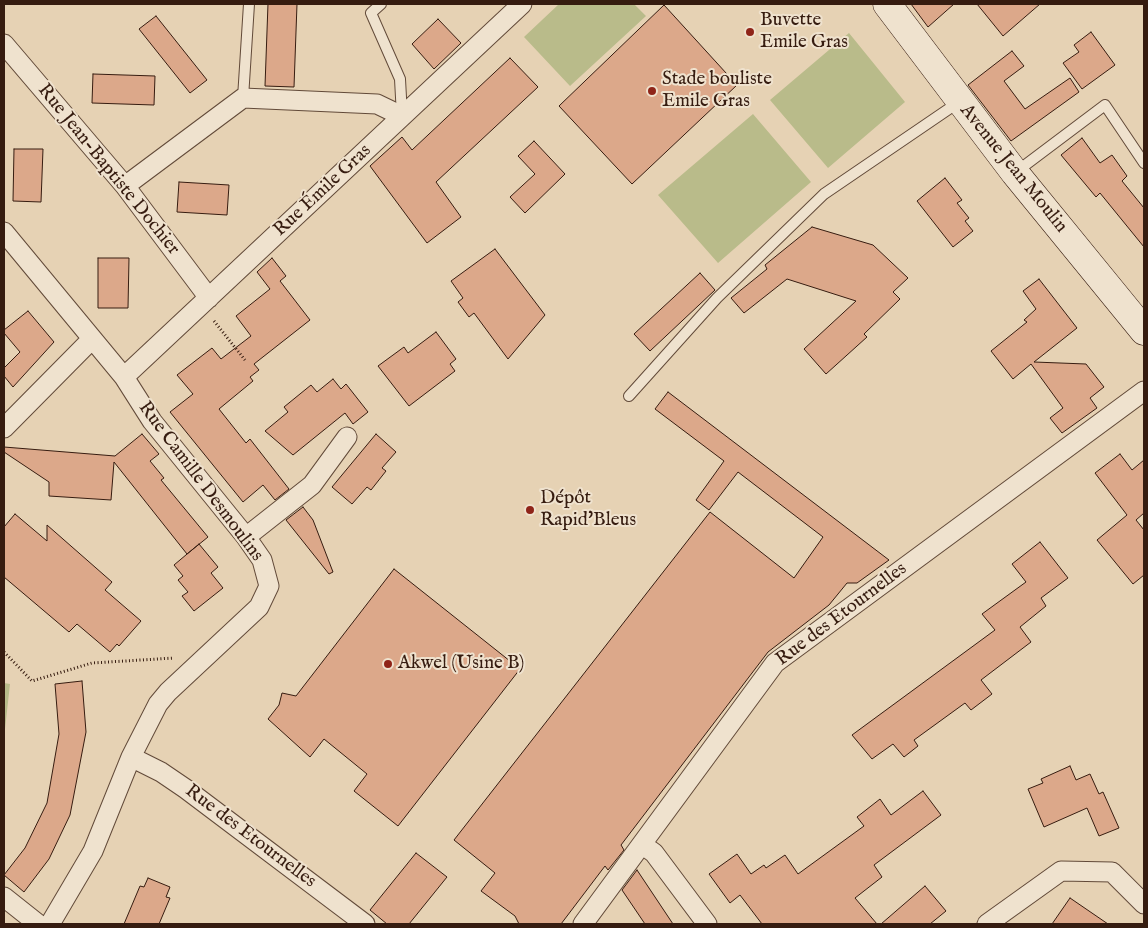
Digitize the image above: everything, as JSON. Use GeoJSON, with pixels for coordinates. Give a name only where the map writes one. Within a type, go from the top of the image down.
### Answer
{"type":"FeatureCollection","features":[{"type":"Feature","properties":{"kind":"main road","name":"Avenue Jean Moulin"},"geometry":{"type":"LineString","coordinates":[[887,4],[1015,173],[1140,316]]}},
{"type":"Feature","properties":{"kind":"street","name":"Rue Émile Gras"},"geometry":{"type":"LineString","coordinates":[[124,377],[522,4]]}},
{"type":"Feature","properties":{"kind":"street","name":"Rue Jean-Baptiste Dochier"},"geometry":{"type":"LineString","coordinates":[[4,44],[125,186],[205,301]]}},
{"type":"Feature","properties":{"kind":"street"},"geometry":{"type":"LineString","coordinates":[[125,186],[243,98],[377,104],[402,116]]}},
{"type":"Feature","properties":{"kind":"street","name":"Rue Camille Desmoulins"},"geometry":{"type":"LineString","coordinates":[[4,232],[124,377],[152,421],[246,538],[262,560],[269,586],[258,607],[158,704],[131,757],[94,850],[50,924]]}},
{"type":"Feature","properties":{"kind":"street"},"geometry":{"type":"LineString","coordinates":[[4,428],[92,339]]}},
{"type":"Feature","properties":{"kind":"street","name":"Rue des Etournelles"},"geometry":{"type":"LineString","coordinates":[[583,924],[776,663],[1144,390]]}},
{"type":"Feature","properties":{"kind":"street"},"geometry":{"type":"LineString","coordinates":[[246,538],[312,485],[346,436]]}},
{"type":"Feature","properties":{"kind":"street","name":"Rue des Etournelles"},"geometry":{"type":"LineString","coordinates":[[131,757],[161,772],[186,789],[365,924]]}},
{"type":"Feature","properties":{"kind":"street"},"geometry":{"type":"LineString","coordinates":[[643,845],[654,853],[707,924]]}},
{"type":"Feature","properties":{"kind":"street"},"geometry":{"type":"LineString","coordinates":[[987,924],[1062,871],[1112,872],[1144,904]]}},
{"type":"Feature","properties":{"kind":"street"},"geometry":{"type":"LineString","coordinates":[[4,897],[38,924]]}},
{"type":"Feature","properties":{"kind":"lane"},"geometry":{"type":"LineString","coordinates":[[243,98],[249,4]]}},
{"type":"Feature","properties":{"kind":"lane"},"geometry":{"type":"LineString","coordinates":[[381,4],[371,13],[400,80],[402,116]]}},
{"type":"Feature","properties":{"kind":"lane"},"geometry":{"type":"LineString","coordinates":[[629,396],[717,298],[824,194],[960,102]]}},
{"type":"Feature","properties":{"kind":"lane"},"geometry":{"type":"LineString","coordinates":[[1015,173],[1105,105],[1144,163]]}},
{"type":"Feature","properties":{"kind":"path"},"geometry":{"type":"LineString","coordinates":[[205,301],[245,360]]}},
{"type":"Feature","properties":{"kind":"path"},"geometry":{"type":"LineString","coordinates":[[4,652],[32,681],[92,663],[207,656]]}},
{"type":"Feature","properties":{"kind":"green space"},"geometry":{"type":"Polygon","coordinates":[[[559,4],[634,4],[646,16],[570,86],[524,37],[559,4]]]}},
{"type":"Feature","properties":{"kind":"green space"},"geometry":{"type":"Polygon","coordinates":[[[849,33],[905,102],[828,168],[770,100],[849,33]]]}},
{"type":"Feature","properties":{"kind":"green space"},"geometry":{"type":"Polygon","coordinates":[[[753,114],[811,182],[718,263],[658,195],[753,114]]]}},
{"type":"Feature","properties":{"kind":"green space"},"geometry":{"type":"Polygon","coordinates":[[[4,683],[10,684],[4,738],[4,683]]]}},
{"type":"Feature","properties":{"kind":"building"},"geometry":{"type":"Polygon","coordinates":[[[268,4],[297,4],[294,87],[265,86],[268,4]]]}},
{"type":"Feature","properties":{"kind":"building"},"geometry":{"type":"Polygon","coordinates":[[[911,4],[954,4],[928,27],[911,4]]]}},
{"type":"Feature","properties":{"kind":"building"},"geometry":{"type":"Polygon","coordinates":[[[977,4],[1040,4],[1003,36],[977,4]]]}},
{"type":"Feature","properties":{"kind":"building","name":"Stade bouliste Emile Gras"},"geometry":{"type":"Polygon","coordinates":[[[664,5],[737,85],[632,184],[559,106],[664,5]]]}},
{"type":"Feature","properties":{"kind":"building"},"geometry":{"type":"Polygon","coordinates":[[[156,16],[207,80],[190,93],[139,29],[156,16]]]}},
{"type":"Feature","properties":{"kind":"building"},"geometry":{"type":"Polygon","coordinates":[[[438,19],[461,43],[434,69],[412,44],[438,19]]]}},
{"type":"Feature","properties":{"kind":"building"},"geometry":{"type":"Polygon","coordinates":[[[1091,32],[1115,65],[1082,89],[1063,63],[1079,52],[1074,45],[1091,32]]]}},
{"type":"Feature","properties":{"kind":"building"},"geometry":{"type":"Polygon","coordinates":[[[1012,51],[1024,66],[1004,81],[1025,109],[1070,78],[1079,92],[1011,141],[968,85],[1012,51]]]}},
{"type":"Feature","properties":{"kind":"building"},"geometry":{"type":"Polygon","coordinates":[[[510,58],[538,87],[436,182],[461,217],[427,243],[370,166],[402,137],[412,150],[510,58]]]}},
{"type":"Feature","properties":{"kind":"building"},"geometry":{"type":"Polygon","coordinates":[[[93,74],[155,76],[154,105],[92,103],[93,74]]]}},
{"type":"Feature","properties":{"kind":"building"},"geometry":{"type":"Polygon","coordinates":[[[1082,138],[1100,163],[1112,155],[1127,176],[1122,181],[1144,208],[1144,247],[1100,193],[1096,197],[1061,155],[1082,138]]]}},
{"type":"Feature","properties":{"kind":"building"},"geometry":{"type":"Polygon","coordinates":[[[534,141],[565,174],[525,213],[510,197],[535,174],[518,156],[534,141]]]}},
{"type":"Feature","properties":{"kind":"building"},"geometry":{"type":"Polygon","coordinates":[[[14,149],[43,149],[41,202],[13,201],[14,149]]]}},
{"type":"Feature","properties":{"kind":"building"},"geometry":{"type":"Polygon","coordinates":[[[945,178],[962,200],[957,203],[969,218],[965,221],[973,231],[953,247],[917,201],[945,178]]]}},
{"type":"Feature","properties":{"kind":"building"},"geometry":{"type":"Polygon","coordinates":[[[179,182],[229,185],[227,215],[177,212],[179,182]]]}},
{"type":"Feature","properties":{"kind":"building"},"geometry":{"type":"Polygon","coordinates":[[[812,227],[873,245],[908,278],[893,292],[900,299],[864,334],[867,337],[826,374],[804,349],[856,301],[787,279],[744,313],[731,298],[767,269],[765,265],[812,227]]]}},
{"type":"Feature","properties":{"kind":"building"},"geometry":{"type":"Polygon","coordinates":[[[495,249],[545,315],[508,359],[474,313],[469,317],[458,302],[463,298],[451,281],[495,249]]]}},
{"type":"Feature","properties":{"kind":"building"},"geometry":{"type":"Polygon","coordinates":[[[98,258],[129,258],[128,308],[98,308],[98,258]]]}},
{"type":"Feature","properties":{"kind":"building"},"geometry":{"type":"Polygon","coordinates":[[[272,258],[286,276],[280,281],[310,320],[254,364],[259,370],[250,377],[253,381],[219,409],[246,443],[250,439],[289,489],[275,500],[263,485],[243,502],[170,412],[193,394],[177,375],[212,348],[221,359],[251,336],[236,316],[270,289],[257,272],[272,258]]]}},
{"type":"Feature","properties":{"kind":"building"},"geometry":{"type":"Polygon","coordinates":[[[700,273],[715,290],[650,351],[634,334],[700,273]]]}},
{"type":"Feature","properties":{"kind":"building"},"geometry":{"type":"Polygon","coordinates":[[[1039,279],[1077,328],[1034,362],[1086,364],[1104,387],[1090,398],[1097,408],[1062,433],[1050,418],[1063,408],[1031,364],[1013,379],[991,351],[1027,322],[1024,320],[1036,309],[1023,291],[1039,279]]]}},
{"type":"Feature","properties":{"kind":"building"},"geometry":{"type":"Polygon","coordinates":[[[28,311],[54,342],[13,387],[4,376],[4,368],[20,352],[4,333],[4,330],[28,311]]]}},
{"type":"Feature","properties":{"kind":"building"},"geometry":{"type":"Polygon","coordinates":[[[436,332],[456,359],[450,364],[455,371],[409,406],[378,366],[404,347],[408,353],[436,332]]]}},
{"type":"Feature","properties":{"kind":"building"},"geometry":{"type":"Polygon","coordinates":[[[333,379],[341,389],[346,384],[368,412],[353,424],[345,413],[293,455],[265,431],[288,412],[284,407],[311,385],[317,392],[333,379]]]}},
{"type":"Feature","properties":{"kind":"building"},"geometry":{"type":"Polygon","coordinates":[[[668,392],[889,560],[857,583],[847,583],[829,605],[768,652],[621,845],[624,850],[608,870],[605,866],[561,924],[519,924],[515,916],[481,891],[495,873],[454,840],[710,512],[794,578],[823,537],[738,472],[709,510],[696,500],[724,461],[655,409],[668,392]]]}},
{"type":"Feature","properties":{"kind":"building"},"geometry":{"type":"Polygon","coordinates":[[[142,434],[159,454],[150,461],[164,478],[161,480],[208,537],[187,554],[114,462],[111,500],[49,496],[49,482],[4,452],[4,447],[115,456],[142,434]]]}},
{"type":"Feature","properties":{"kind":"building"},"geometry":{"type":"Polygon","coordinates":[[[376,434],[396,452],[382,468],[386,471],[371,490],[367,487],[352,504],[332,487],[376,434]]]}},
{"type":"Feature","properties":{"kind":"building"},"geometry":{"type":"Polygon","coordinates":[[[1120,454],[1132,470],[1144,460],[1144,513],[1136,520],[1144,530],[1144,575],[1133,584],[1097,540],[1127,515],[1095,473],[1120,454]]]}},
{"type":"Feature","properties":{"kind":"building"},"geometry":{"type":"Polygon","coordinates":[[[303,507],[313,520],[333,572],[329,574],[286,520],[303,507]]]}},
{"type":"Feature","properties":{"kind":"building"},"geometry":{"type":"Polygon","coordinates":[[[15,514],[47,541],[47,525],[112,582],[105,590],[141,621],[119,646],[117,644],[110,652],[77,624],[69,632],[4,577],[4,527],[15,514]]]}},
{"type":"Feature","properties":{"kind":"building"},"geometry":{"type":"Polygon","coordinates":[[[1040,542],[1068,578],[1041,598],[1046,606],[1020,627],[1031,642],[981,680],[992,694],[971,710],[965,703],[914,740],[918,746],[904,757],[893,744],[872,759],[852,735],[995,630],[982,614],[1026,582],[1012,564],[1040,542]]]}},
{"type":"Feature","properties":{"kind":"building"},"geometry":{"type":"Polygon","coordinates":[[[199,544],[218,567],[211,573],[223,588],[194,611],[182,596],[188,592],[178,580],[183,576],[174,565],[199,544]]]}},
{"type":"Feature","properties":{"kind":"building","name":"Akwel (Usine B)"},"geometry":{"type":"Polygon","coordinates":[[[394,569],[520,669],[398,826],[354,791],[367,774],[324,739],[310,757],[268,719],[279,705],[282,693],[296,696],[394,569]]]}},
{"type":"Feature","properties":{"kind":"building"},"geometry":{"type":"Polygon","coordinates":[[[82,681],[86,732],[70,815],[49,859],[24,892],[4,875],[25,848],[47,803],[59,734],[55,684],[82,681]]]}},
{"type":"Feature","properties":{"kind":"building"},"geometry":{"type":"Polygon","coordinates":[[[1070,766],[1076,780],[1090,774],[1099,794],[1103,792],[1119,828],[1099,836],[1087,808],[1044,827],[1028,789],[1043,783],[1041,779],[1070,766]]]}},
{"type":"Feature","properties":{"kind":"building"},"geometry":{"type":"Polygon","coordinates":[[[923,791],[941,815],[874,865],[882,877],[855,898],[877,924],[762,924],[740,895],[730,903],[709,874],[737,854],[751,874],[764,865],[766,868],[785,855],[798,874],[864,826],[857,817],[880,799],[891,815],[923,791]]]}},
{"type":"Feature","properties":{"kind":"building"},"geometry":{"type":"Polygon","coordinates":[[[416,853],[447,877],[409,924],[387,924],[370,910],[416,853]]]}},
{"type":"Feature","properties":{"kind":"building"},"geometry":{"type":"Polygon","coordinates":[[[637,870],[673,924],[645,924],[622,890],[637,870]]]}},
{"type":"Feature","properties":{"kind":"building"},"geometry":{"type":"Polygon","coordinates":[[[148,878],[170,887],[166,897],[170,898],[159,924],[124,924],[140,886],[144,887],[148,878]]]}},
{"type":"Feature","properties":{"kind":"building"},"geometry":{"type":"Polygon","coordinates":[[[925,886],[946,911],[930,924],[881,924],[925,886]]]}},
{"type":"Feature","properties":{"kind":"building"},"geometry":{"type":"Polygon","coordinates":[[[1070,898],[1108,924],[1052,924],[1070,898]]]}},
{"type":"Feature","properties":{"kind":"place","name":"Buvette Emile Gras"},"geometry":{"type":"Point","coordinates":[750,32]}},
{"type":"Feature","properties":{"kind":"place","name":"Stade bouliste Emile Gras"},"geometry":{"type":"Point","coordinates":[652,91]}},
{"type":"Feature","properties":{"kind":"place","name":"Dépôt Rapid'Bleus"},"geometry":{"type":"Point","coordinates":[530,510]}},
{"type":"Feature","properties":{"kind":"place","name":"Akwel (Usine B)"},"geometry":{"type":"Point","coordinates":[388,664]}}]}
